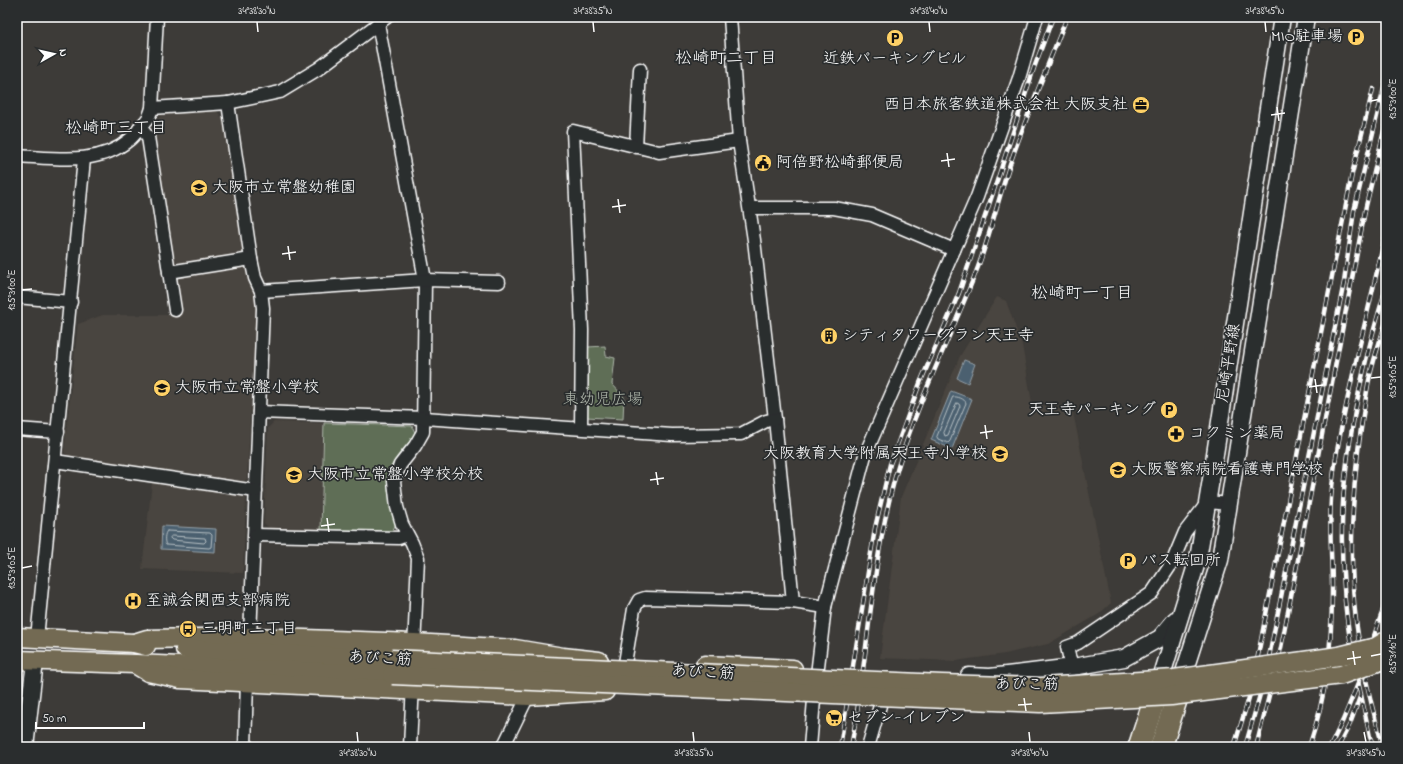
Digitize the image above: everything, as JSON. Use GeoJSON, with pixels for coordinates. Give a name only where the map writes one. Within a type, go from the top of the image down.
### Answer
{"type":"FeatureCollection","features":[{"type":"Feature","properties":{"kind":"highway"},"geometry":{"type":"LineString","coordinates":[[1163,739],[1180,688]]}},
{"type":"Feature","properties":{"kind":"highway"},"geometry":{"type":"LineString","coordinates":[[1139,747],[1153,704]]}},
{"type":"Feature","properties":{"kind":"main road","name":"あびこ筋"},"geometry":{"type":"LineString","coordinates":[[17,637],[134,644],[157,648],[392,667],[1040,703],[1171,696],[1341,675],[1386,659]]}},
{"type":"Feature","properties":{"kind":"main road"},"geometry":{"type":"LineString","coordinates":[[134,644],[147,639],[250,637],[414,643],[515,649],[563,657],[625,663],[747,666],[818,670]]}},
{"type":"Feature","properties":{"kind":"main road","name":"あびこ筋"},"geometry":{"type":"LineString","coordinates":[[17,660],[135,664],[392,667],[1041,687],[1174,679],[1340,656],[1376,647],[1386,641]]}},
{"type":"Feature","properties":{"kind":"main road"},"geometry":{"type":"LineString","coordinates":[[135,664],[148,672],[180,679],[528,696],[609,691],[770,700],[814,700]]}},
{"type":"Feature","properties":{"kind":"street"},"geometry":{"type":"LineString","coordinates":[[17,156],[84,159],[119,148],[131,139],[140,127],[148,120],[152,108],[157,17]]}},
{"type":"Feature","properties":{"kind":"street"},"geometry":{"type":"LineString","coordinates":[[730,17],[739,141],[750,208],[775,419],[793,602]]}},
{"type":"Feature","properties":{"kind":"street"},"geometry":{"type":"LineString","coordinates":[[810,747],[825,607],[865,455],[977,197],[1018,78],[1037,17]]}},
{"type":"Feature","properties":{"kind":"street","name":"尼崎平野線"},"geometry":{"type":"LineString","coordinates":[[1153,704],[1198,558],[1208,502],[1282,17]]}},
{"type":"Feature","properties":{"kind":"street","name":"尼崎平野線"},"geometry":{"type":"LineString","coordinates":[[1180,688],[1220,560],[1306,17]]}},
{"type":"Feature","properties":{"kind":"street"},"geometry":{"type":"LineString","coordinates":[[152,108],[228,103],[280,92],[318,69],[382,19],[425,280],[423,432],[415,446],[400,465],[394,481],[397,507],[402,524],[418,558],[410,747]]}},
{"type":"Feature","properties":{"kind":"street"},"geometry":{"type":"LineString","coordinates":[[636,147],[640,69]]}},
{"type":"Feature","properties":{"kind":"street"},"geometry":{"type":"LineString","coordinates":[[228,103],[251,259],[255,278],[261,291],[263,308],[250,637]]}},
{"type":"Feature","properties":{"kind":"street"},"geometry":{"type":"LineString","coordinates":[[140,127],[148,137],[175,310]]}},
{"type":"Feature","properties":{"kind":"street"},"geometry":{"type":"LineString","coordinates":[[581,428],[582,330],[573,132],[659,152],[739,141]]}},
{"type":"Feature","properties":{"kind":"street"},"geometry":{"type":"LineString","coordinates":[[37,638],[84,159]]}},
{"type":"Feature","properties":{"kind":"street"},"geometry":{"type":"LineString","coordinates":[[750,208],[834,208],[872,215],[954,250]]}},
{"type":"Feature","properties":{"kind":"street"},"geometry":{"type":"LineString","coordinates":[[169,272],[251,259]]}},
{"type":"Feature","properties":{"kind":"street"},"geometry":{"type":"LineString","coordinates":[[261,291],[425,280],[499,282]]}},
{"type":"Feature","properties":{"kind":"street"},"geometry":{"type":"LineString","coordinates":[[17,297],[71,302]]}},
{"type":"Feature","properties":{"kind":"street"},"geometry":{"type":"LineString","coordinates":[[259,412],[424,418],[672,435],[741,434],[766,421],[775,419]]}},
{"type":"Feature","properties":{"kind":"street"},"geometry":{"type":"LineString","coordinates":[[17,429],[58,432]]}},
{"type":"Feature","properties":{"kind":"street"},"geometry":{"type":"LineString","coordinates":[[55,461],[256,491]]}},
{"type":"Feature","properties":{"kind":"street"},"geometry":{"type":"LineString","coordinates":[[1073,667],[1069,656],[1068,647],[1088,637],[1152,593],[1172,563],[1185,532],[1208,502],[1230,504]]}},
{"type":"Feature","properties":{"kind":"street"},"geometry":{"type":"LineString","coordinates":[[255,534],[399,538],[407,535]]}},
{"type":"Feature","properties":{"kind":"street"},"geometry":{"type":"LineString","coordinates":[[609,691],[625,663],[634,609],[639,600],[645,598],[793,602],[825,607]]}},
{"type":"Feature","properties":{"kind":"street"},"geometry":{"type":"LineString","coordinates":[[990,676],[1073,667],[1124,658],[1160,638],[1180,615]]}},
{"type":"Feature","properties":{"kind":"street"},"geometry":{"type":"LineString","coordinates":[[25,747],[35,661]]}},
{"type":"Feature","properties":{"kind":"street"},"geometry":{"type":"LineString","coordinates":[[818,670],[943,676],[990,676],[1114,689],[1153,704]]}},
{"type":"Feature","properties":{"kind":"street"},"geometry":{"type":"LineString","coordinates":[[245,747],[248,682]]}},
{"type":"Feature","properties":{"kind":"street"},"geometry":{"type":"LineString","coordinates":[[814,700],[942,704],[1153,704],[1180,688]]}},
{"type":"Feature","properties":{"kind":"street"},"geometry":{"type":"LineString","coordinates":[[503,747],[528,696]]}},
{"type":"Feature","properties":{"kind":"street"},"geometry":{"type":"LineString","coordinates":[[868,747],[881,702]]}},
{"type":"Feature","properties":{"kind":"street"},"geometry":{"type":"LineString","coordinates":[[1153,704],[1163,739]]}},
{"type":"Feature","properties":{"kind":"shaded area","name":"大阪市立常盤幼稚園"},"geometry":{"type":"Polygon","coordinates":[[[214,108],[225,121],[244,252],[239,256],[173,265],[154,124],[161,115],[214,108]]]}},
{"type":"Feature","properties":{"kind":"shaded area","name":"大阪市立常盤小学校"},"geometry":{"type":"Polygon","coordinates":[[[246,264],[250,269],[256,312],[247,479],[241,483],[68,456],[64,452],[78,324],[103,315],[178,315],[174,280],[182,274],[246,264]]]}},
{"type":"Feature","properties":{"kind":"shaded area","name":"大阪教育大学附属天王寺小学校"},"geometry":{"type":"Polygon","coordinates":[[[997,297],[1006,301],[1022,345],[1032,403],[1073,412],[1111,603],[1099,614],[1048,644],[1005,654],[955,661],[880,658],[901,497],[960,356],[997,297]]]}},
{"type":"Feature","properties":{"kind":"shaded area","name":"大阪市立常盤小学校分校"},"geometry":{"type":"Polygon","coordinates":[[[274,422],[324,423],[321,531],[270,529],[264,523],[268,428],[274,422]]]}},
{"type":"Feature","properties":{"kind":"shaded area"},"geometry":{"type":"Polygon","coordinates":[[[152,483],[241,494],[246,499],[243,573],[142,569],[152,483]]]}},
{"type":"Feature","properties":{"kind":"green space","name":"東幼児広場"},"geometry":{"type":"Polygon","coordinates":[[[605,346],[606,356],[615,358],[612,384],[624,397],[623,419],[586,417],[588,347],[605,346]]]}},
{"type":"Feature","properties":{"kind":"green space"},"geometry":{"type":"Polygon","coordinates":[[[324,423],[412,426],[416,435],[398,455],[392,464],[388,475],[389,496],[396,524],[391,533],[321,531],[324,423]]]}},
{"type":"Feature","properties":{"kind":"water"},"geometry":{"type":"Polygon","coordinates":[[[964,360],[975,364],[968,383],[957,378],[964,360]]]}},
{"type":"Feature","properties":{"kind":"water"},"geometry":{"type":"Polygon","coordinates":[[[951,391],[972,399],[952,449],[931,440],[951,391]]]}},
{"type":"Feature","properties":{"kind":"water"},"geometry":{"type":"Polygon","coordinates":[[[162,526],[216,529],[215,552],[161,549],[162,526]]]}},
{"type":"Feature","properties":{"kind":"railway"},"geometry":{"type":"LineString","coordinates":[[840,747],[875,528],[890,464],[920,383],[959,293],[1034,68],[1053,17]]}},
{"type":"Feature","properties":{"kind":"railway"},"geometry":{"type":"LineString","coordinates":[[851,747],[876,571],[889,501],[898,467],[906,441],[978,267],[1018,143],[1067,17]]}},
{"type":"Feature","properties":{"kind":"railway"},"geometry":{"type":"LineString","coordinates":[[1245,747],[1265,677],[1344,282],[1354,211],[1386,79]]}},
{"type":"Feature","properties":{"kind":"railway"},"geometry":{"type":"LineString","coordinates":[[1234,747],[1251,691],[1352,174],[1373,89]]}},
{"type":"Feature","properties":{"kind":"railway"},"geometry":{"type":"LineString","coordinates":[[1256,747],[1281,648],[1366,206],[1386,122]]}},
{"type":"Feature","properties":{"kind":"railway"},"geometry":{"type":"LineString","coordinates":[[1309,747],[1324,688],[1331,630],[1332,589],[1330,510],[1334,468],[1350,389],[1386,233]]}},
{"type":"Feature","properties":{"kind":"railway"},"geometry":{"type":"LineString","coordinates":[[1374,747],[1370,737],[1354,663],[1348,625],[1343,574],[1342,520],[1345,479],[1356,407],[1367,358],[1386,288]]}},
{"type":"Feature","properties":{"kind":"railway"},"geometry":{"type":"LineString","coordinates":[[1383,747],[1372,708],[1360,648],[1353,587],[1352,536],[1354,486],[1360,435],[1368,385],[1386,321]]}},
{"type":"Feature","properties":{"kind":"railway"},"geometry":{"type":"LineString","coordinates":[[1364,665],[1386,601]]}},
{"type":"Feature","properties":{"kind":"railway"},"geometry":{"type":"LineString","coordinates":[[1366,681],[1386,628]]}},
{"type":"Feature","properties":{"kind":"railway"},"geometry":{"type":"LineString","coordinates":[[1330,747],[1359,681]]}},
{"type":"Feature","properties":{"kind":"railway"},"geometry":{"type":"LineString","coordinates":[[1338,747],[1350,724],[1361,694]]}},
{"type":"Feature","properties":{"kind":"place","name":"MIO駐車場"},"geometry":{"type":"Point","coordinates":[1356,37]}},
{"type":"Feature","properties":{"kind":"place","name":"近鉄パーキングビル"},"geometry":{"type":"Point","coordinates":[895,38]}},
{"type":"Feature","properties":{"kind":"place","name":"西日本旅客鉄道株式会社 大阪支社"},"geometry":{"type":"Point","coordinates":[1141,105]}},
{"type":"Feature","properties":{"kind":"place","name":"阿倍野松崎郵便局"},"geometry":{"type":"Point","coordinates":[763,163]}},
{"type":"Feature","properties":{"kind":"place","name":"大阪市立常盤幼稚園"},"geometry":{"type":"Point","coordinates":[199,188]}},
{"type":"Feature","properties":{"kind":"place","name":"シティタワーグラン天王寺"},"geometry":{"type":"Point","coordinates":[829,336]}},
{"type":"Feature","properties":{"kind":"place","name":"大阪市立常盤小学校"},"geometry":{"type":"Point","coordinates":[162,388]}},
{"type":"Feature","properties":{"kind":"place","name":"天王寺パーキング"},"geometry":{"type":"Point","coordinates":[1169,410]}},
{"type":"Feature","properties":{"kind":"place","name":"コクミン薬局"},"geometry":{"type":"Point","coordinates":[1176,434]}},
{"type":"Feature","properties":{"kind":"place","name":"大阪教育大学附属天王寺小学校"},"geometry":{"type":"Point","coordinates":[1000,454]}},
{"type":"Feature","properties":{"kind":"place","name":"大阪警察病院看護専門学校"},"geometry":{"type":"Point","coordinates":[1118,470]}},
{"type":"Feature","properties":{"kind":"place","name":"大阪市立常盤小学校分校"},"geometry":{"type":"Point","coordinates":[294,475]}},
{"type":"Feature","properties":{"kind":"place","name":"バス転回所"},"geometry":{"type":"Point","coordinates":[1128,561]}},
{"type":"Feature","properties":{"kind":"place","name":"至誠会関西支部病院"},"geometry":{"type":"Point","coordinates":[133,601]}},
{"type":"Feature","properties":{"kind":"place","name":"三明町二丁目"},"geometry":{"type":"Point","coordinates":[188,629]}},
{"type":"Feature","properties":{"kind":"place","name":"セブン-イレブン"},"geometry":{"type":"Point","coordinates":[834,718]}},
{"type":"Feature","properties":{"kind":"district","name":"松崎町二丁目"},"geometry":{"type":"Point","coordinates":[726,58]}},
{"type":"Feature","properties":{"kind":"district","name":"松崎町三丁目"},"geometry":{"type":"Point","coordinates":[116,128]}},
{"type":"Feature","properties":{"kind":"district","name":"松崎町一丁目"},"geometry":{"type":"Point","coordinates":[1082,293]}}]}
